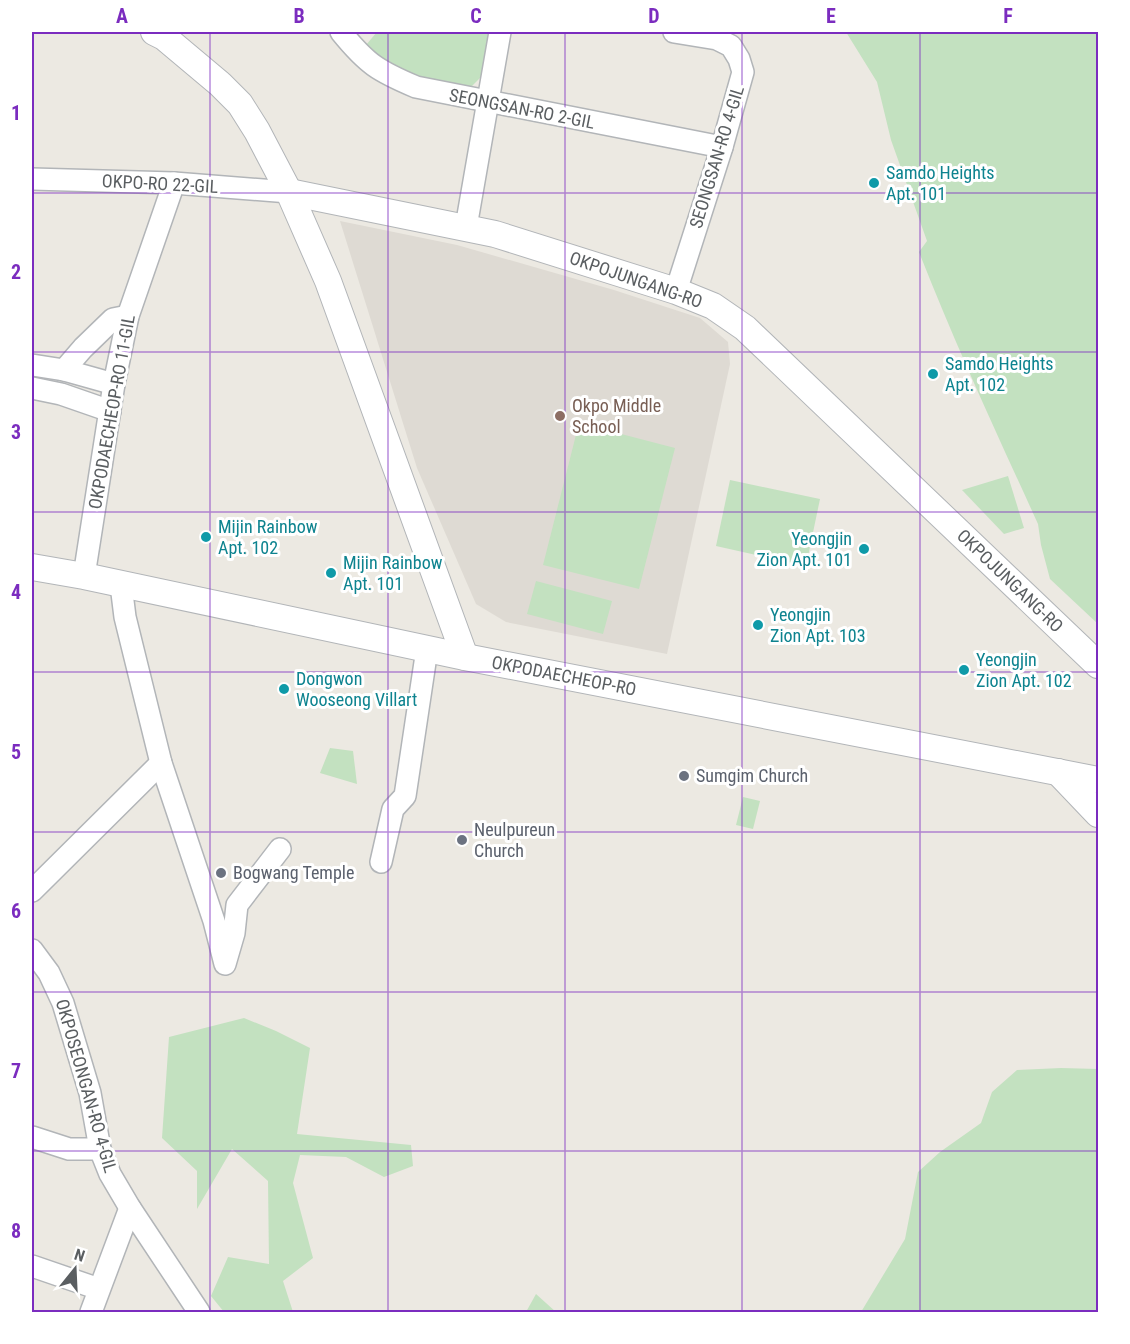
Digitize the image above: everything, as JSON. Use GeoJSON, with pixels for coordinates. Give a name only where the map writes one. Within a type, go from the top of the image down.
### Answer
{"type":"FeatureCollection","features":[{"type":"Feature","properties":{"kind":"street"},"geometry":{"type":"LineString","coordinates":[[154,32],[164,37],[240,104],[289,192],[328,281],[465,657]]}},
{"type":"Feature","properties":{"kind":"street","name":"SEONGSAN-RO 2-GIL"},"geometry":{"type":"LineString","coordinates":[[341,32],[362,57],[377,69],[416,87],[722,147]]}},
{"type":"Feature","properties":{"kind":"street"},"geometry":{"type":"LineString","coordinates":[[466,227],[500,32]]}},
{"type":"Feature","properties":{"kind":"street","name":"SEONGSAN-RO 4-GIL"},"geometry":{"type":"LineString","coordinates":[[674,32],[717,39],[730,46],[739,59],[743,72],[722,147],[676,291]]}},
{"type":"Feature","properties":{"kind":"street","name":"OKPO-RO 22-GIL"},"geometry":{"type":"LineString","coordinates":[[32,179],[174,183],[289,192]]}},
{"type":"Feature","properties":{"kind":"street","name":"OKPODAECHEOP-RO 11-GIL"},"geometry":{"type":"LineString","coordinates":[[84,576],[114,384],[128,316],[174,183]]}},
{"type":"Feature","properties":{"kind":"street","name":"OKPOJUNGANG-RO"},"geometry":{"type":"LineString","coordinates":[[289,192],[495,234],[676,291],[712,306],[745,328],[1098,665]]}},
{"type":"Feature","properties":{"kind":"street"},"geometry":{"type":"LineString","coordinates":[[64,370],[113,319],[128,316]]}},
{"type":"Feature","properties":{"kind":"street"},"geometry":{"type":"LineString","coordinates":[[32,365],[64,370],[114,384]]}},
{"type":"Feature","properties":{"kind":"street"},"geometry":{"type":"LineString","coordinates":[[32,388],[61,394],[110,411]]}},
{"type":"Feature","properties":{"kind":"street","name":"OKPODAECHEOP-RO"},"geometry":{"type":"LineString","coordinates":[[32,567],[465,657],[1098,780]]}},
{"type":"Feature","properties":{"kind":"street"},"geometry":{"type":"LineString","coordinates":[[121,585],[125,617],[161,763],[214,921],[225,964],[234,933],[237,905],[280,849]]}},
{"type":"Feature","properties":{"kind":"street"},"geometry":{"type":"LineString","coordinates":[[381,862],[393,809],[405,796],[427,649]]}},
{"type":"Feature","properties":{"kind":"street"},"geometry":{"type":"LineString","coordinates":[[32,891],[161,763]]}},
{"type":"Feature","properties":{"kind":"street"},"geometry":{"type":"LineString","coordinates":[[1058,772],[1098,814]]}},
{"type":"Feature","properties":{"kind":"street","name":"OKPOSEONGAN-RO 4-GIL"},"geometry":{"type":"LineString","coordinates":[[32,951],[50,973],[63,1003],[90,1094],[100,1149],[110,1174],[199,1312]]}},
{"type":"Feature","properties":{"kind":"street"},"geometry":{"type":"LineString","coordinates":[[32,1137],[69,1149],[100,1149]]}},
{"type":"Feature","properties":{"kind":"street"},"geometry":{"type":"LineString","coordinates":[[91,1312],[130,1208]]}},
{"type":"Feature","properties":{"kind":"street"},"geometry":{"type":"LineString","coordinates":[[32,1266],[99,1289]]}},
{"type":"Feature","properties":{"kind":"shaded area","name":"Okpo Middle School"},"geometry":{"type":"Polygon","coordinates":[[[340,221],[457,245],[614,290],[700,318],[728,342],[730,364],[667,654],[506,622],[476,604],[417,468],[340,221]]]}},
{"type":"Feature","properties":{"kind":"green space"},"geometry":{"type":"Polygon","coordinates":[[[377,32],[489,32],[483,75],[471,87],[424,80],[388,65],[366,45],[377,32]]]}},
{"type":"Feature","properties":{"kind":"green space"},"geometry":{"type":"Polygon","coordinates":[[[846,32],[1098,32],[1098,624],[1050,579],[1038,524],[962,355],[919,252],[927,241],[891,140],[877,82],[846,32]]]}},
{"type":"Feature","properties":{"kind":"green space"},"geometry":{"type":"Polygon","coordinates":[[[579,423],[675,448],[639,589],[543,565],[579,423]]]}},
{"type":"Feature","properties":{"kind":"green space"},"geometry":{"type":"Polygon","coordinates":[[[1008,476],[1024,528],[1004,534],[962,490],[1008,476]]]}},
{"type":"Feature","properties":{"kind":"green space"},"geometry":{"type":"Polygon","coordinates":[[[730,480],[820,499],[806,566],[716,546],[730,480]]]}},
{"type":"Feature","properties":{"kind":"green space"},"geometry":{"type":"Polygon","coordinates":[[[536,581],[612,601],[603,634],[527,614],[536,581]]]}},
{"type":"Feature","properties":{"kind":"green space"},"geometry":{"type":"Polygon","coordinates":[[[330,748],[353,751],[357,784],[320,773],[330,748]]]}},
{"type":"Feature","properties":{"kind":"green space"},"geometry":{"type":"Polygon","coordinates":[[[743,797],[760,801],[753,829],[736,825],[743,797]]]}},
{"type":"Feature","properties":{"kind":"green space"},"geometry":{"type":"Polygon","coordinates":[[[244,1018],[310,1048],[297,1134],[411,1145],[413,1166],[384,1177],[346,1157],[300,1155],[293,1183],[313,1258],[283,1281],[293,1312],[224,1312],[211,1296],[228,1257],[269,1264],[268,1181],[232,1149],[197,1209],[197,1171],[162,1138],[169,1037],[244,1018]]]}},
{"type":"Feature","properties":{"kind":"green space"},"geometry":{"type":"Polygon","coordinates":[[[1098,1069],[1098,1312],[861,1312],[905,1239],[918,1172],[940,1152],[981,1123],[992,1092],[1017,1070],[1098,1069]]]}},
{"type":"Feature","properties":{"kind":"green space"},"geometry":{"type":"Polygon","coordinates":[[[536,1294],[556,1312],[526,1312],[536,1294]]]}},
{"type":"Feature","properties":{"kind":"place","name":"Samdo Heights Apt. 101"},"geometry":{"type":"Point","coordinates":[874,183]}},
{"type":"Feature","properties":{"kind":"place","name":"Samdo Heights Apt. 102"},"geometry":{"type":"Point","coordinates":[933,374]}},
{"type":"Feature","properties":{"kind":"place","name":"Okpo Middle School"},"geometry":{"type":"Point","coordinates":[560,416]}},
{"type":"Feature","properties":{"kind":"place","name":"Mijin Rainbow Apt. 102"},"geometry":{"type":"Point","coordinates":[206,537]}},
{"type":"Feature","properties":{"kind":"place","name":"Yeongjin Zion Apt. 101"},"geometry":{"type":"Point","coordinates":[864,549]}},
{"type":"Feature","properties":{"kind":"place","name":"Mijin Rainbow Apt. 101"},"geometry":{"type":"Point","coordinates":[331,573]}},
{"type":"Feature","properties":{"kind":"place","name":"Yeongjin Zion Apt. 103"},"geometry":{"type":"Point","coordinates":[758,625]}},
{"type":"Feature","properties":{"kind":"place","name":"Yeongjin Zion Apt. 102"},"geometry":{"type":"Point","coordinates":[964,670]}},
{"type":"Feature","properties":{"kind":"place","name":"Dongwon Wooseong Villart"},"geometry":{"type":"Point","coordinates":[284,689]}},
{"type":"Feature","properties":{"kind":"place","name":"Sumgim Church"},"geometry":{"type":"Point","coordinates":[684,776]}},
{"type":"Feature","properties":{"kind":"place","name":"Neulpureun Church"},"geometry":{"type":"Point","coordinates":[462,840]}},
{"type":"Feature","properties":{"kind":"place","name":"Bogwang Temple"},"geometry":{"type":"Point","coordinates":[221,873]}}]}
